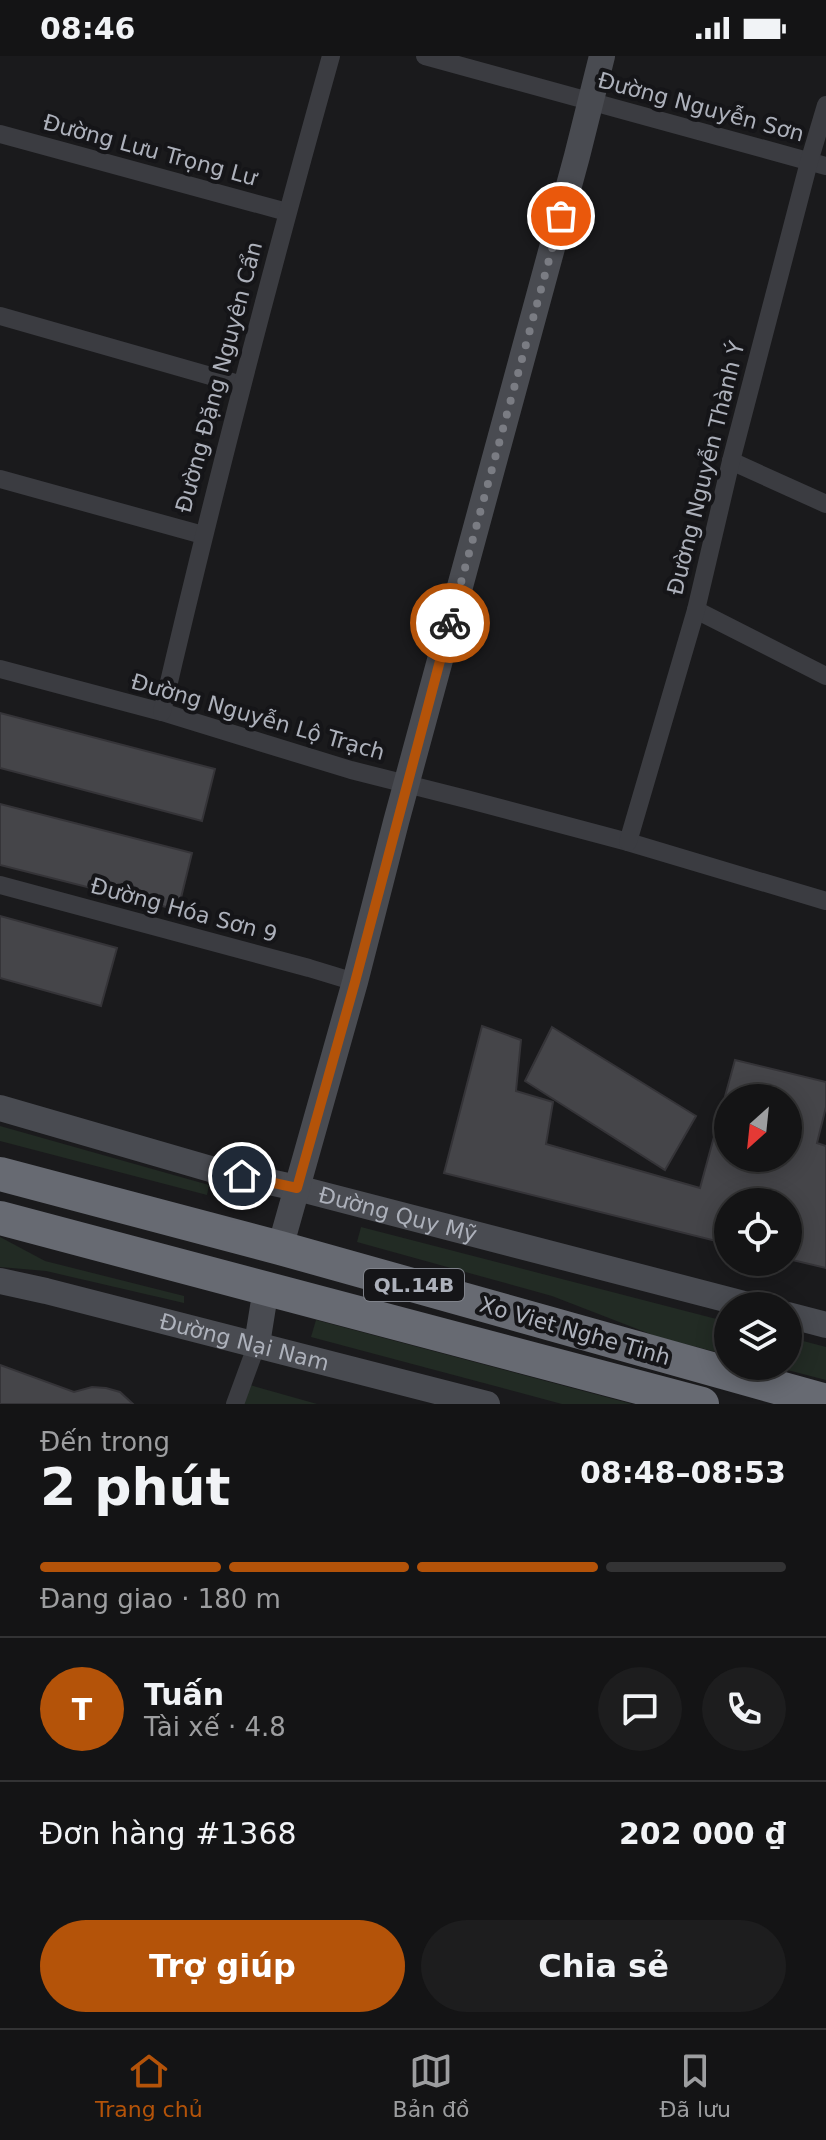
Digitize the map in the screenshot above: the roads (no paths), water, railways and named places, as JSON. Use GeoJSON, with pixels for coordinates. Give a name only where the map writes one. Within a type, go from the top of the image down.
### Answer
{"type":"FeatureCollection","features":[{"type":"Feature","properties":{"kind":"highway","name":"Xo Viet Nghe Tinh"},"geometry":{"type":"LineString","coordinates":[[0,1174],[280,1248],[826,1401]]}},
{"type":"Feature","properties":{"kind":"highway","name":"Xo Viet Nghe Tinh"},"geometry":{"type":"LineString","coordinates":[[0,1218],[702,1404]]}},
{"type":"Feature","properties":{"kind":"street","name":"Đường Đặng Nguyên Cẩn"},"geometry":{"type":"LineString","coordinates":[[162,712],[203,535],[331,56]]}},
{"type":"Feature","properties":{"kind":"street","name":"Đường Nguyễn Sơn"},"geometry":{"type":"LineString","coordinates":[[425,56],[818,164]]}},
{"type":"Feature","properties":{"kind":"street"},"geometry":{"type":"LineString","coordinates":[[280,1248],[355,982],[602,56]]}},
{"type":"Feature","properties":{"kind":"street","name":"Đường Nguyễn Thành Ý"},"geometry":{"type":"LineString","coordinates":[[628,842],[696,610],[731,461],[818,164],[826,105]]}},
{"type":"Feature","properties":{"kind":"street","name":"Đường Lưu Trọng Lư"},"geometry":{"type":"LineString","coordinates":[[0,134],[287,212]]}},
{"type":"Feature","properties":{"kind":"street"},"geometry":{"type":"LineString","coordinates":[[0,316],[242,385]]}},
{"type":"Feature","properties":{"kind":"street"},"geometry":{"type":"LineString","coordinates":[[731,461],[826,504]]}},
{"type":"Feature","properties":{"kind":"street"},"geometry":{"type":"LineString","coordinates":[[0,479],[203,535]]}},
{"type":"Feature","properties":{"kind":"street"},"geometry":{"type":"LineString","coordinates":[[696,610],[826,676]]}},
{"type":"Feature","properties":{"kind":"street","name":"Đường Nguyễn Lộ Trạch"},"geometry":{"type":"LineString","coordinates":[[0,669],[162,712],[351,770],[628,842],[826,901]]}},
{"type":"Feature","properties":{"kind":"street","name":"Đường Hóa Sơn 9"},"geometry":{"type":"LineString","coordinates":[[0,885],[355,982]]}},
{"type":"Feature","properties":{"kind":"street","name":"Đường Quy Mỹ"},"geometry":{"type":"LineString","coordinates":[[0,1108],[214,1170],[297,1188],[714,1296]]}},
{"type":"Feature","properties":{"kind":"street","name":"Đường Nại Nam"},"geometry":{"type":"LineString","coordinates":[[0,1281],[487,1404]]}},
{"type":"Feature","properties":{"kind":"street"},"geometry":{"type":"LineString","coordinates":[[235,1404],[257,1344],[266,1288]]}},
{"type":"Feature","properties":{"kind":"street"},"geometry":{"type":"LineString","coordinates":[[802,1319],[826,1325]]}}]}
